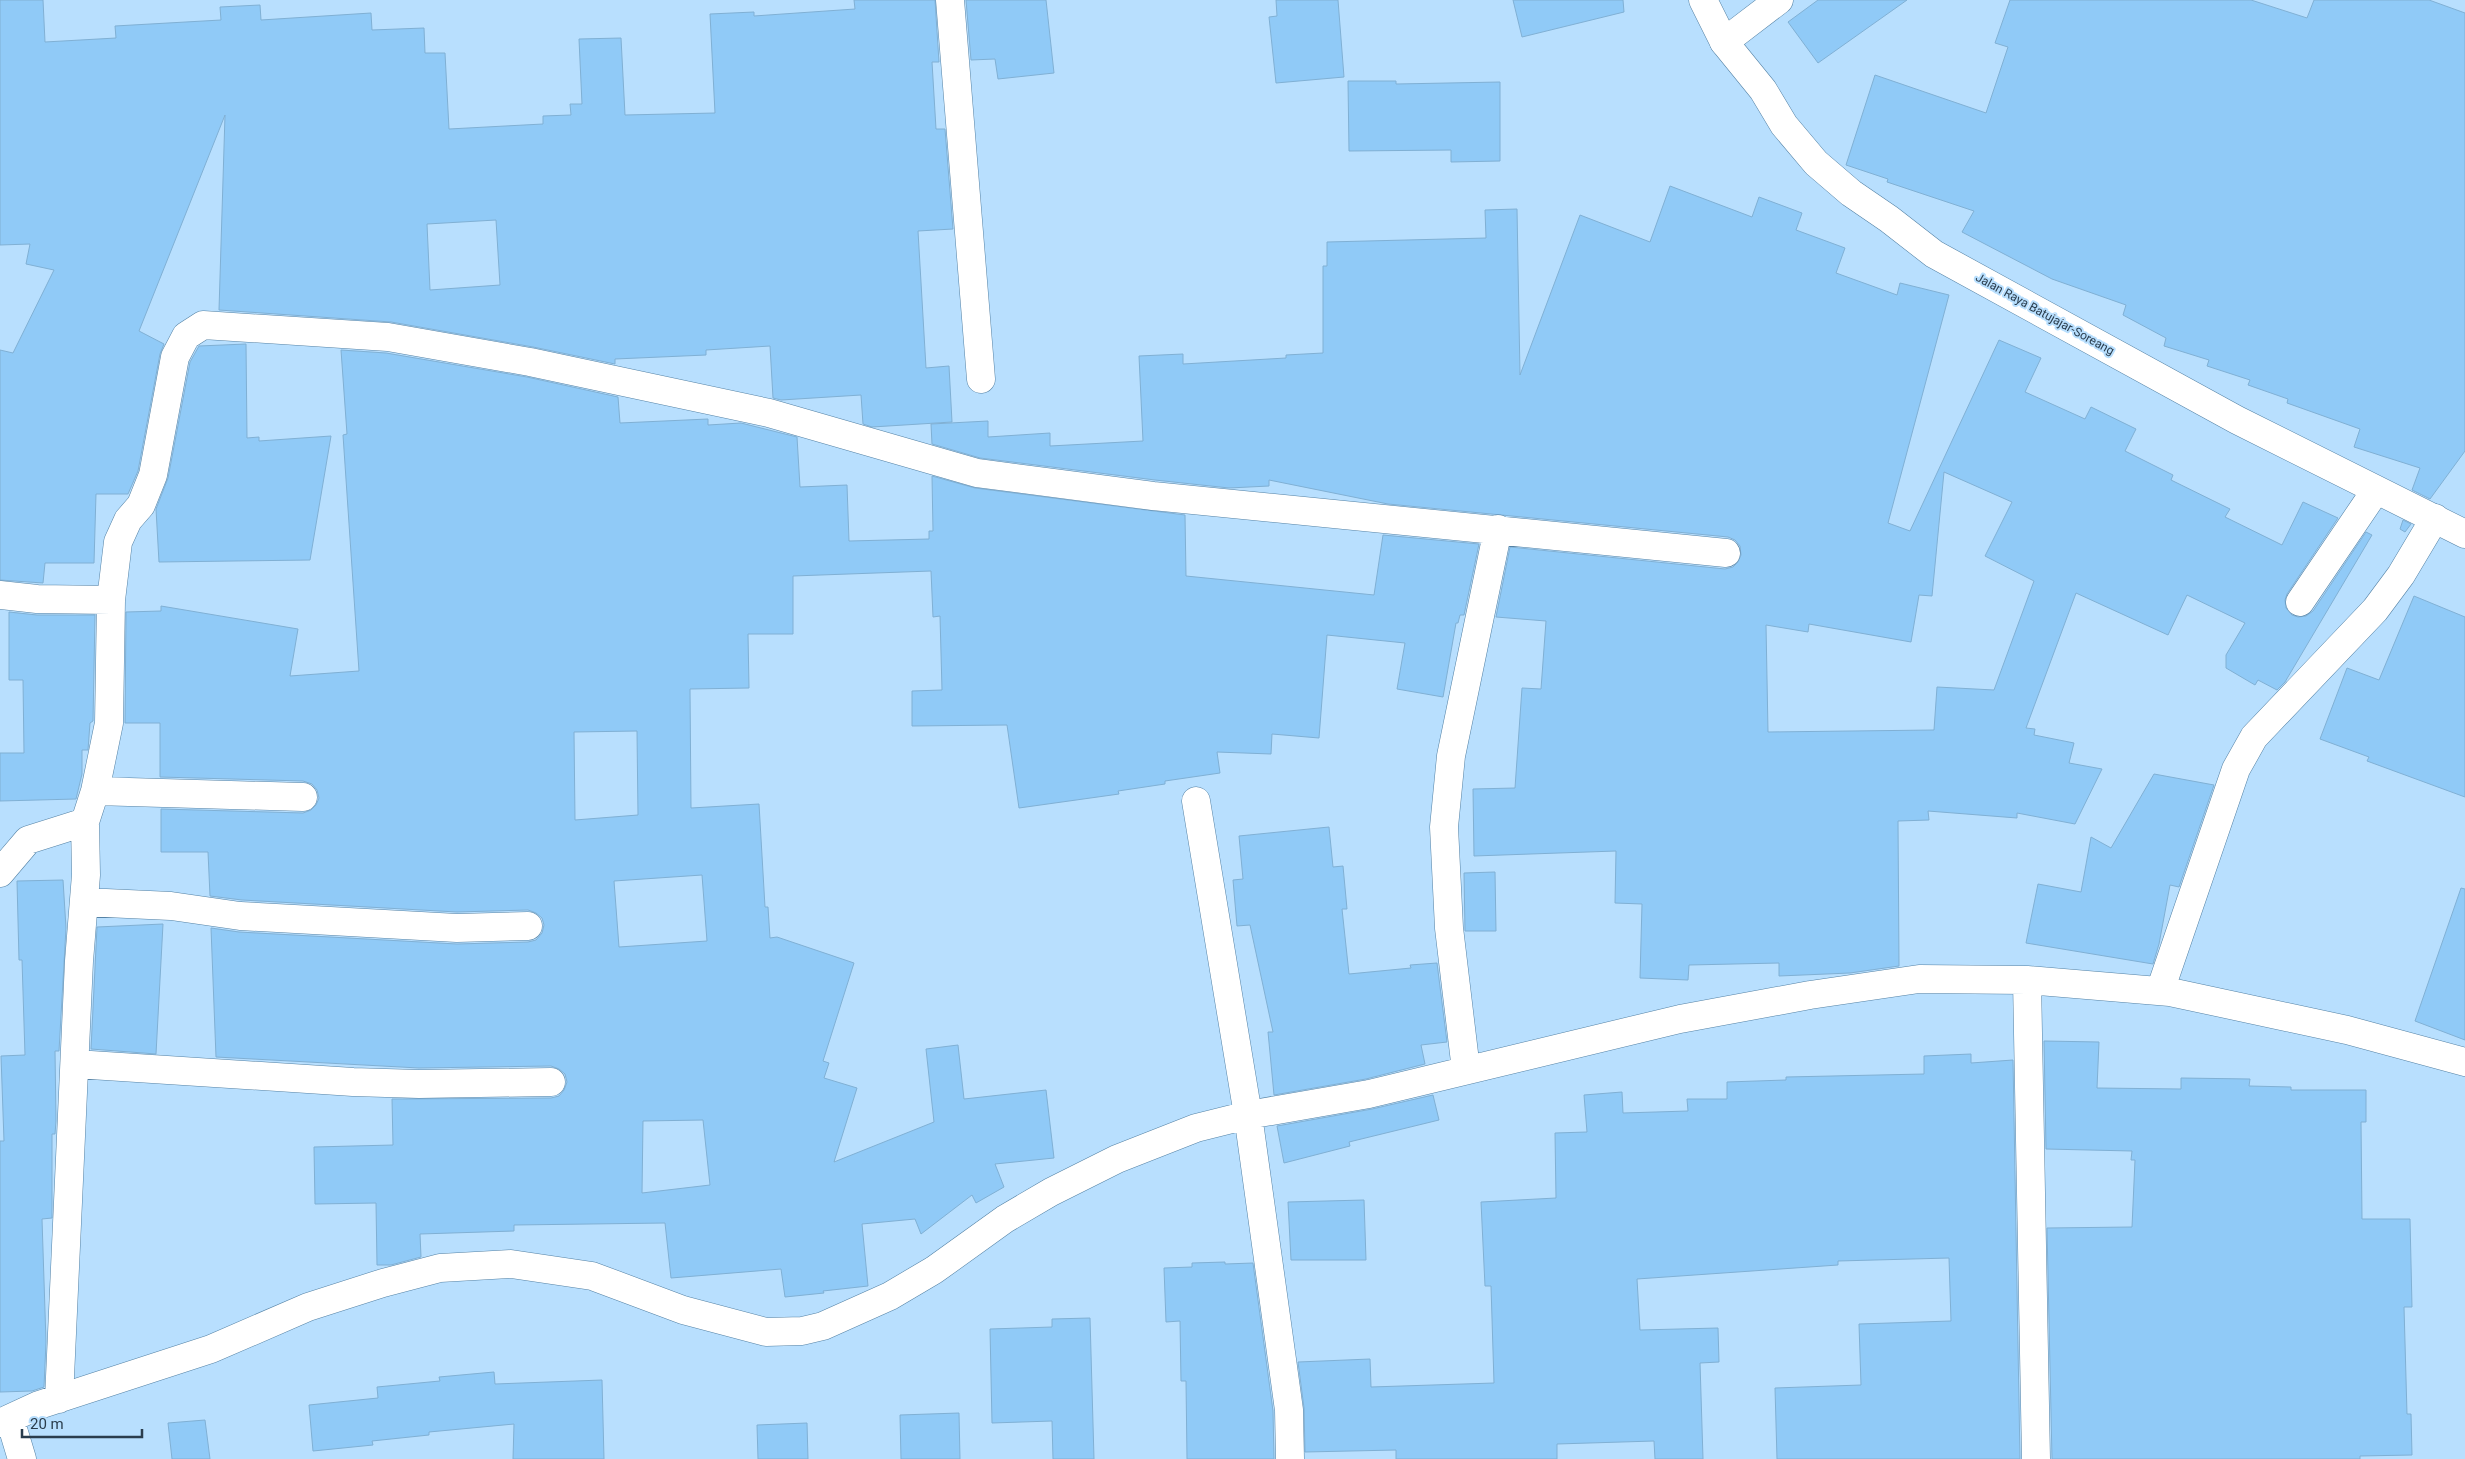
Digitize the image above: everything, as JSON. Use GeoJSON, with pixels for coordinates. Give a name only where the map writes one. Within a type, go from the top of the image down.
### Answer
{"type":"FeatureCollection","features":[{"type":"Feature","properties":{"kind":"main road"},"geometry":{"type":"LineString","coordinates":[[950,0],[981,380]]}},
{"type":"Feature","properties":{"kind":"main road","name":"Jalan Raya Batujajar-Soreang"},"geometry":{"type":"LineString","coordinates":[[1702,0],[1724,42],[1763,90],[1784,125],[1816,163],[1851,193],[1889,219],[1934,254],[2237,420],[2465,534]]}},
{"type":"Feature","properties":{"kind":"main road"},"geometry":{"type":"LineString","coordinates":[[1724,42],[1778,0]]}},
{"type":"Feature","properties":{"kind":"main road"},"geometry":{"type":"LineString","coordinates":[[59,1399],[79,961],[86,875],[85,822],[95,791],[109,723],[108,673],[111,600],[118,542],[128,520],[141,505],[153,475],[175,357],[186,336],[203,325],[388,337],[530,362],[769,413],[976,473],[1152,496],[1498,528],[1726,553]]}},
{"type":"Feature","properties":{"kind":"main road"},"geometry":{"type":"LineString","coordinates":[[2300,602],[2376,490]]}},
{"type":"Feature","properties":{"kind":"main road"},"geometry":{"type":"LineString","coordinates":[[2160,991],[2236,769],[2254,737],[2374,610],[2401,575],[2435,518]]}},
{"type":"Feature","properties":{"kind":"main road"},"geometry":{"type":"LineString","coordinates":[[1466,1070],[1449,928],[1444,827],[1451,756],[1498,528]]}},
{"type":"Feature","properties":{"kind":"main road"},"geometry":{"type":"LineString","coordinates":[[0,595],[37,599],[111,600]]}},
{"type":"Feature","properties":{"kind":"main road"},"geometry":{"type":"LineString","coordinates":[[95,791],[303,797]]}},
{"type":"Feature","properties":{"kind":"main road"},"geometry":{"type":"LineString","coordinates":[[1196,801],[1248,1115],[1289,1410],[1290,1459]]}},
{"type":"Feature","properties":{"kind":"main road"},"geometry":{"type":"LineString","coordinates":[[0,873],[28,840],[85,822]]}},
{"type":"Feature","properties":{"kind":"main road"},"geometry":{"type":"LineString","coordinates":[[84,902],[171,906],[240,916],[457,928],[528,926]]}},
{"type":"Feature","properties":{"kind":"main road"},"geometry":{"type":"LineString","coordinates":[[22,1459],[5,1421],[59,1399],[211,1348],[308,1307],[383,1283],[440,1268],[511,1264],[592,1276],[683,1310],[766,1332],[802,1331],[822,1326],[890,1296],[934,1270],[1005,1219],[1051,1192],[1117,1159],[1196,1128],[1248,1115],[1369,1094],[1680,1019],[1810,995],[1919,979],[2027,980],[2160,991],[2347,1030],[2465,1062]]}},
{"type":"Feature","properties":{"kind":"main road"},"geometry":{"type":"LineString","coordinates":[[2027,980],[2036,1459]]}},
{"type":"Feature","properties":{"kind":"main road"},"geometry":{"type":"LineString","coordinates":[[75,1064],[362,1082],[419,1084],[550,1082]]}},
{"type":"Feature","properties":{"kind":"building"},"geometry":{"type":"Polygon","coordinates":[[[0,0],[43,0],[45,42],[116,38],[115,26],[221,20],[220,7],[260,5],[261,20],[371,13],[372,30],[424,28],[425,53],[445,53],[449,129],[543,124],[543,116],[571,115],[570,104],[582,104],[579,39],[621,38],[625,115],[715,113],[710,14],[754,12],[754,16],[855,9],[854,0],[935,0],[939,62],[932,62],[936,129],[945,129],[953,229],[918,231],[926,368],[949,366],[952,422],[872,427],[863,424],[861,395],[781,400],[773,398],[770,346],[706,350],[706,355],[615,359],[615,364],[533,347],[391,322],[219,310],[225,115],[139,331],[164,344],[160,354],[138,471],[128,494],[96,494],[94,563],[45,563],[43,583],[0,580],[0,350],[13,353],[54,270],[26,264],[30,244],[0,245],[0,0]],[[496,220],[427,224],[430,290],[500,285],[496,220]]]}},
{"type":"Feature","properties":{"kind":"building"},"geometry":{"type":"Polygon","coordinates":[[[966,0],[1046,0],[1054,73],[998,79],[995,59],[971,60],[966,0]]]}},
{"type":"Feature","properties":{"kind":"building"},"geometry":{"type":"Polygon","coordinates":[[[1276,0],[1338,0],[1344,77],[1276,83],[1269,17],[1277,16],[1276,0]]]}},
{"type":"Feature","properties":{"kind":"building"},"geometry":{"type":"Polygon","coordinates":[[[1513,0],[1623,0],[1624,12],[1522,37],[1513,0]]]}},
{"type":"Feature","properties":{"kind":"building"},"geometry":{"type":"Polygon","coordinates":[[[1818,0],[1907,0],[1818,63],[1788,22],[1818,0]]]}},
{"type":"Feature","properties":{"kind":"building"},"geometry":{"type":"Polygon","coordinates":[[[2010,0],[2251,0],[2307,18],[2314,0],[2429,0],[2465,13],[2465,451],[2430,499],[2412,490],[2420,468],[2354,447],[2360,429],[2287,403],[2288,399],[2248,385],[2250,380],[2207,366],[2209,360],[2164,346],[2166,338],[2123,315],[2126,305],[2052,279],[1962,232],[1974,211],[1887,182],[1888,179],[1846,165],[1875,75],[1986,113],[2008,47],[1995,43],[2010,0]]]}},
{"type":"Feature","properties":{"kind":"building"},"geometry":{"type":"Polygon","coordinates":[[[1348,81],[1396,81],[1396,84],[1500,82],[1500,161],[1451,162],[1451,150],[1349,151],[1348,81]]]}},
{"type":"Feature","properties":{"kind":"building"},"geometry":{"type":"Polygon","coordinates":[[[1670,186],[1752,217],[1759,197],[1802,213],[1796,230],[1845,248],[1836,273],[1897,295],[1900,283],[1949,295],[1888,523],[1910,531],[1999,340],[2041,358],[2025,392],[2085,419],[2091,407],[2136,429],[2125,451],[2173,475],[2171,480],[2230,509],[2225,517],[2282,545],[2303,502],[2338,518],[2287,594],[2285,600],[2286,608],[2292,615],[2298,617],[2306,616],[2313,611],[2366,532],[2372,535],[2285,682],[2277,690],[2258,680],[2255,685],[2226,668],[2226,655],[2245,623],[2187,595],[2168,635],[2076,593],[2026,728],[2035,729],[2034,735],[2074,743],[2069,763],[2102,769],[2075,824],[2017,813],[2017,818],[1928,811],[1929,820],[1898,821],[1899,966],[1850,973],[1779,976],[1779,963],[1689,965],[1688,980],[1640,978],[1642,904],[1615,903],[1616,851],[1474,856],[1473,789],[1515,788],[1522,688],[1541,689],[1546,621],[1496,617],[1510,547],[1725,569],[1733,567],[1741,555],[1740,546],[1735,540],[1728,537],[1388,504],[1269,480],[1269,486],[1229,488],[1155,480],[980,458],[932,444],[931,424],[988,421],[988,437],[1050,433],[1050,446],[1143,441],[1139,356],[1183,354],[1183,364],[1286,358],[1286,355],[1323,353],[1323,266],[1327,266],[1327,242],[1486,238],[1485,210],[1517,209],[1520,375],[1580,215],[1650,242],[1670,186]],[[1944,472],[1932,596],[1919,595],[1911,642],[1809,624],[1808,632],[1766,625],[1768,732],[1934,730],[1937,687],[1994,690],[2034,581],[1985,556],[2012,502],[1944,472]]]}},
{"type":"Feature","properties":{"kind":"building"},"geometry":{"type":"Polygon","coordinates":[[[246,344],[247,438],[259,437],[259,441],[331,436],[310,560],[159,562],[156,509],[168,478],[190,362],[199,346],[246,344]]]}},
{"type":"Feature","properties":{"kind":"building"},"geometry":{"type":"Polygon","coordinates":[[[341,350],[386,353],[527,377],[618,397],[620,423],[708,419],[708,425],[741,423],[797,437],[800,487],[847,485],[849,541],[929,539],[929,531],[933,531],[932,476],[975,488],[1185,515],[1186,576],[1374,595],[1383,535],[1479,544],[1464,615],[1460,615],[1458,623],[1456,623],[1443,697],[1397,689],[1405,643],[1327,635],[1319,738],[1272,734],[1271,754],[1217,752],[1220,773],[1165,781],[1165,784],[1118,791],[1119,794],[1019,808],[1007,725],[912,726],[912,691],[942,690],[940,616],[933,617],[931,571],[793,576],[793,634],[748,634],[749,688],[690,689],[691,808],[759,804],[765,907],[768,907],[770,938],[777,937],[854,963],[823,1061],[829,1063],[824,1078],[857,1088],[834,1162],[934,1122],[926,1049],[958,1045],[964,1099],[1046,1090],[1054,1158],[995,1164],[1004,1187],[976,1203],[972,1195],[921,1234],[915,1219],[862,1224],[868,1286],[823,1291],[824,1293],[785,1297],[781,1269],[671,1278],[665,1223],[514,1225],[514,1231],[420,1234],[421,1257],[391,1265],[377,1265],[376,1203],[315,1204],[314,1147],[393,1145],[392,1099],[551,1098],[559,1096],[564,1090],[567,1082],[565,1074],[551,1066],[419,1068],[216,1057],[211,928],[239,932],[457,944],[528,942],[536,940],[542,933],[544,925],[542,918],[528,910],[457,912],[242,900],[210,896],[208,852],[161,852],[161,809],[303,813],[311,810],[316,805],[319,798],[317,790],[312,784],[303,781],[160,777],[160,723],[125,723],[126,612],[161,611],[161,606],[298,629],[290,676],[359,671],[343,435],[347,434],[341,350]],[[637,731],[574,732],[575,820],[638,815],[637,731]],[[702,875],[614,881],[619,947],[707,941],[702,875]],[[703,1120],[643,1121],[642,1193],[710,1185],[703,1120]]]}},
{"type":"Feature","properties":{"kind":"building"},"geometry":{"type":"Polygon","coordinates":[[[2403,520],[2411,524],[2405,532],[2400,529],[2403,520]]]}},
{"type":"Feature","properties":{"kind":"building"},"geometry":{"type":"Polygon","coordinates":[[[2414,596],[2465,617],[2465,797],[2367,761],[2369,757],[2320,739],[2347,668],[2379,680],[2414,596]]]}},
{"type":"Feature","properties":{"kind":"building"},"geometry":{"type":"Polygon","coordinates":[[[9,612],[37,615],[95,615],[93,721],[90,723],[88,750],[82,750],[82,774],[76,799],[0,801],[0,753],[24,753],[23,680],[9,680],[9,612]]]}},
{"type":"Feature","properties":{"kind":"building"},"geometry":{"type":"Polygon","coordinates":[[[2154,774],[2214,785],[2179,887],[2170,885],[2159,944],[2153,964],[2026,943],[2038,884],[2081,892],[2091,837],[2111,848],[2154,774]]]}},
{"type":"Feature","properties":{"kind":"building"},"geometry":{"type":"Polygon","coordinates":[[[1329,827],[1333,867],[1343,866],[1347,909],[1342,909],[1349,974],[1411,968],[1410,965],[1437,963],[1447,1042],[1421,1045],[1425,1064],[1366,1079],[1274,1095],[1268,1032],[1273,1032],[1250,925],[1237,926],[1233,880],[1243,879],[1239,836],[1329,827]]]}},
{"type":"Feature","properties":{"kind":"building"},"geometry":{"type":"Polygon","coordinates":[[[1495,872],[1496,931],[1465,931],[1464,873],[1495,872]]]}},
{"type":"Feature","properties":{"kind":"building"},"geometry":{"type":"Polygon","coordinates":[[[63,880],[66,928],[59,1051],[55,1051],[56,1121],[55,1134],[52,1134],[52,1218],[42,1219],[46,1342],[44,1387],[32,1391],[0,1392],[0,1141],[4,1141],[1,1056],[25,1055],[22,960],[19,960],[17,881],[63,880]]]}},
{"type":"Feature","properties":{"kind":"building"},"geometry":{"type":"Polygon","coordinates":[[[2461,888],[2465,889],[2465,1040],[2415,1021],[2461,888]]]}},
{"type":"Feature","properties":{"kind":"building"},"geometry":{"type":"Polygon","coordinates":[[[163,924],[156,1054],[91,1049],[97,927],[163,924]]]}},
{"type":"Feature","properties":{"kind":"building"},"geometry":{"type":"Polygon","coordinates":[[[2044,1041],[2099,1042],[2097,1088],[2181,1089],[2181,1078],[2250,1079],[2249,1086],[2291,1087],[2291,1090],[2366,1090],[2366,1122],[2361,1122],[2362,1219],[2410,1219],[2412,1307],[2404,1307],[2407,1414],[2411,1414],[2412,1455],[2360,1456],[2360,1459],[2052,1459],[2047,1228],[2132,1227],[2135,1160],[2131,1160],[2132,1151],[2046,1149],[2044,1041]]]}},
{"type":"Feature","properties":{"kind":"building"},"geometry":{"type":"Polygon","coordinates":[[[1971,1054],[1971,1063],[2013,1060],[2020,1459],[1777,1459],[1775,1388],[1861,1385],[1859,1324],[1951,1321],[1949,1258],[1838,1261],[1838,1265],[1637,1279],[1640,1330],[1718,1328],[1719,1362],[1700,1363],[1703,1459],[1655,1459],[1654,1441],[1557,1444],[1557,1459],[1396,1459],[1396,1450],[1305,1452],[1304,1408],[1298,1362],[1370,1359],[1371,1387],[1494,1383],[1491,1286],[1485,1286],[1481,1202],[1556,1198],[1555,1133],[1587,1132],[1584,1095],[1622,1092],[1623,1113],[1688,1111],[1687,1099],[1727,1099],[1727,1082],[1786,1080],[1786,1077],[1924,1074],[1924,1056],[1971,1054]]]}},
{"type":"Feature","properties":{"kind":"building"},"geometry":{"type":"Polygon","coordinates":[[[1433,1095],[1439,1120],[1349,1142],[1350,1146],[1284,1163],[1277,1126],[1372,1109],[1433,1095]]]}},
{"type":"Feature","properties":{"kind":"building"},"geometry":{"type":"Polygon","coordinates":[[[1364,1200],[1366,1260],[1291,1260],[1288,1202],[1364,1200]]]}},
{"type":"Feature","properties":{"kind":"building"},"geometry":{"type":"Polygon","coordinates":[[[1225,1262],[1225,1264],[1253,1263],[1273,1411],[1274,1459],[1187,1459],[1186,1381],[1181,1381],[1180,1321],[1166,1322],[1164,1268],[1192,1267],[1192,1263],[1225,1262]]]}},
{"type":"Feature","properties":{"kind":"building"},"geometry":{"type":"Polygon","coordinates":[[[1090,1318],[1094,1459],[1053,1459],[1052,1421],[992,1423],[990,1329],[1052,1327],[1052,1319],[1090,1318]]]}},
{"type":"Feature","properties":{"kind":"building"},"geometry":{"type":"Polygon","coordinates":[[[494,1372],[495,1384],[602,1380],[604,1459],[513,1459],[514,1424],[429,1432],[429,1435],[372,1441],[373,1445],[313,1451],[309,1405],[378,1398],[377,1387],[440,1381],[439,1377],[494,1372]]]}},
{"type":"Feature","properties":{"kind":"building"},"geometry":{"type":"Polygon","coordinates":[[[959,1413],[960,1459],[901,1459],[900,1415],[959,1413]]]}},
{"type":"Feature","properties":{"kind":"building"},"geometry":{"type":"Polygon","coordinates":[[[205,1420],[210,1459],[172,1459],[168,1423],[205,1420]]]}},
{"type":"Feature","properties":{"kind":"building"},"geometry":{"type":"Polygon","coordinates":[[[807,1423],[808,1459],[758,1459],[757,1425],[807,1423]]]}}]}
